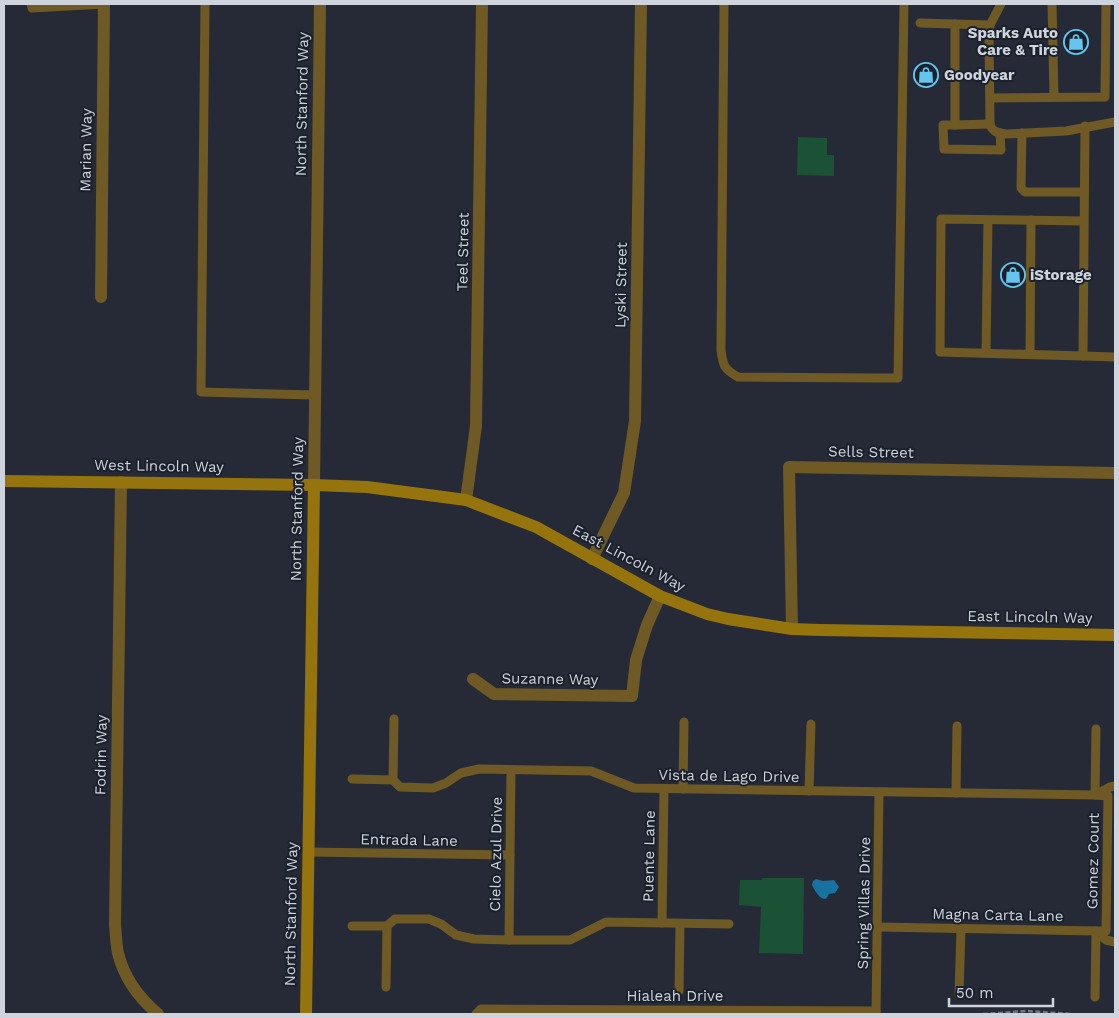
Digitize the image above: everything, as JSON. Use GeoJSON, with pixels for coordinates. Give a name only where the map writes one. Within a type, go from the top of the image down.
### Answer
{"type":"FeatureCollection","features":[{"type":"Feature","properties":{"kind":"street","name":"Marian Way"},"geometry":{"type":"LineString","coordinates":[[101,297],[104,4]]}},
{"type":"Feature","properties":{"kind":"street","name":"North Stanford Way"},"geometry":{"type":"LineString","coordinates":[[306,1014],[320,4]]}},
{"type":"Feature","properties":{"kind":"street","name":"Teel Street"},"geometry":{"type":"LineString","coordinates":[[466,500],[476,426],[482,4]]}},
{"type":"Feature","properties":{"kind":"street","name":"Lyski Street"},"geometry":{"type":"LineString","coordinates":[[592,558],[624,493],[635,421],[641,4]]}},
{"type":"Feature","properties":{"kind":"street","name":"Sells Street"},"geometry":{"type":"LineString","coordinates":[[792,629],[789,467],[1115,472]]}},
{"type":"Feature","properties":{"kind":"street","name":"West Lincoln Way"},"geometry":{"type":"LineString","coordinates":[[4,481],[314,485]]}},
{"type":"Feature","properties":{"kind":"street","name":"Fodrin Way"},"geometry":{"type":"LineString","coordinates":[[120,482],[115,925],[118,953],[128,979],[144,1001],[158,1014]]}},
{"type":"Feature","properties":{"kind":"street","name":"East Lincoln Way"},"geometry":{"type":"LineString","coordinates":[[314,485],[367,487],[466,500],[536,527],[660,596],[707,614],[728,619],[792,629],[1115,635]]}},
{"type":"Feature","properties":{"kind":"street","name":"Suzanne Way"},"geometry":{"type":"LineString","coordinates":[[473,679],[494,694],[632,696],[636,660],[647,625],[660,596]]}},
{"type":"Feature","properties":{"kind":"lane"},"geometry":{"type":"LineString","coordinates":[[31,4],[32,8],[104,4]]}},
{"type":"Feature","properties":{"kind":"lane"},"geometry":{"type":"LineString","coordinates":[[205,4],[201,392],[315,395]]}},
{"type":"Feature","properties":{"kind":"lane"},"geometry":{"type":"LineString","coordinates":[[724,4],[720,350],[723,362],[727,371],[738,377],[876,378],[898,378],[904,4]]}},
{"type":"Feature","properties":{"kind":"lane"},"geometry":{"type":"LineString","coordinates":[[1002,4],[990,26],[990,124],[993,130],[1000,133],[1022,133],[1066,130],[1115,122]]}},
{"type":"Feature","properties":{"kind":"lane"},"geometry":{"type":"LineString","coordinates":[[1052,4],[1054,97]]}},
{"type":"Feature","properties":{"kind":"lane"},"geometry":{"type":"LineString","coordinates":[[990,98],[1105,97],[1106,4]]}},
{"type":"Feature","properties":{"kind":"lane"},"geometry":{"type":"LineString","coordinates":[[920,23],[990,26]]}},
{"type":"Feature","properties":{"kind":"lane"},"geometry":{"type":"LineString","coordinates":[[955,24],[955,125]]}},
{"type":"Feature","properties":{"kind":"lane"},"geometry":{"type":"LineString","coordinates":[[990,124],[943,125],[944,149],[1001,150],[1000,133]]}},
{"type":"Feature","properties":{"kind":"lane"},"geometry":{"type":"LineString","coordinates":[[1083,356],[1086,126]]}},
{"type":"Feature","properties":{"kind":"lane"},"geometry":{"type":"LineString","coordinates":[[1022,133],[1021,188],[1025,192],[1084,192]]}},
{"type":"Feature","properties":{"kind":"lane"},"geometry":{"type":"LineString","coordinates":[[1084,221],[941,219],[940,352],[1115,357]]}},
{"type":"Feature","properties":{"kind":"lane"},"geometry":{"type":"LineString","coordinates":[[986,353],[988,220]]}},
{"type":"Feature","properties":{"kind":"lane"},"geometry":{"type":"LineString","coordinates":[[1030,354],[1031,220]]}},
{"type":"Feature","properties":{"kind":"lane"},"geometry":{"type":"LineString","coordinates":[[393,780],[394,719]]}},
{"type":"Feature","properties":{"kind":"lane"},"geometry":{"type":"LineString","coordinates":[[683,789],[684,722]]}},
{"type":"Feature","properties":{"kind":"lane"},"geometry":{"type":"LineString","coordinates":[[810,724],[810,791]]}},
{"type":"Feature","properties":{"kind":"lane"},"geometry":{"type":"LineString","coordinates":[[956,793],[957,726]]}},
{"type":"Feature","properties":{"kind":"lane","name":"Gomez Court"},"geometry":{"type":"LineString","coordinates":[[1096,729],[1095,795],[1108,796],[1106,931],[1096,931],[1096,997]]}},
{"type":"Feature","properties":{"kind":"lane","name":"Vista de Lago Drive"},"geometry":{"type":"LineString","coordinates":[[352,779],[393,780],[400,787],[433,788],[446,783],[461,773],[480,769],[591,771],[634,788],[664,789],[1095,795],[1110,786],[1115,786]]}},
{"type":"Feature","properties":{"kind":"lane","name":"Cielo Azul Drive"},"geometry":{"type":"LineString","coordinates":[[508,940],[511,770]]}},
{"type":"Feature","properties":{"kind":"lane","name":"Puente Lane"},"geometry":{"type":"LineString","coordinates":[[662,923],[664,789]]}},
{"type":"Feature","properties":{"kind":"lane","name":"Spring Villas Drive"},"geometry":{"type":"LineString","coordinates":[[876,1013],[879,792]]}},
{"type":"Feature","properties":{"kind":"lane","name":"Entrada Lane"},"geometry":{"type":"LineString","coordinates":[[308,852],[510,855]]}},
{"type":"Feature","properties":{"kind":"lane"},"geometry":{"type":"LineString","coordinates":[[386,986],[387,926],[394,919],[429,919],[441,924],[456,935],[474,939],[508,940],[570,940],[606,922],[729,924]]}},
{"type":"Feature","properties":{"kind":"lane"},"geometry":{"type":"LineString","coordinates":[[679,991],[680,924]]}},
{"type":"Feature","properties":{"kind":"lane"},"geometry":{"type":"LineString","coordinates":[[352,926],[387,926]]}},
{"type":"Feature","properties":{"kind":"lane","name":"Magna Carta Lane"},"geometry":{"type":"LineString","coordinates":[[877,927],[1096,931],[1106,940],[1115,942]]}},
{"type":"Feature","properties":{"kind":"lane"},"geometry":{"type":"LineString","coordinates":[[960,929],[960,995]]}},
{"type":"Feature","properties":{"kind":"lane","name":"Hialeah Drive"},"geometry":{"type":"LineString","coordinates":[[476,1014],[482,1009],[613,1012],[876,1013]]}},
{"type":"Feature","properties":{"kind":"path"},"geometry":{"type":"LineString","coordinates":[[983,1014],[1027,1011],[1070,1014]]}},
{"type":"Feature","properties":{"kind":"green space"},"geometry":{"type":"Polygon","coordinates":[[[798,137],[827,138],[827,155],[834,155],[834,176],[797,175],[798,137]]]}},
{"type":"Feature","properties":{"kind":"green space"},"geometry":{"type":"Polygon","coordinates":[[[762,878],[804,878],[803,954],[759,953],[761,907],[739,905],[740,880],[762,880],[762,878]]]}},
{"type":"Feature","properties":{"kind":"water"},"geometry":{"type":"Polygon","coordinates":[[[816,879],[823,881],[834,880],[839,887],[835,893],[829,894],[826,899],[821,898],[812,885],[816,879]]]}},
{"type":"Feature","properties":{"kind":"place","name":"Sparks Auto Care & Tire"},"geometry":{"type":"Point","coordinates":[1076,42]}},
{"type":"Feature","properties":{"kind":"place","name":"Goodyear"},"geometry":{"type":"Point","coordinates":[926,75]}},
{"type":"Feature","properties":{"kind":"place","name":"iStorage"},"geometry":{"type":"Point","coordinates":[1013,275]}}]}
